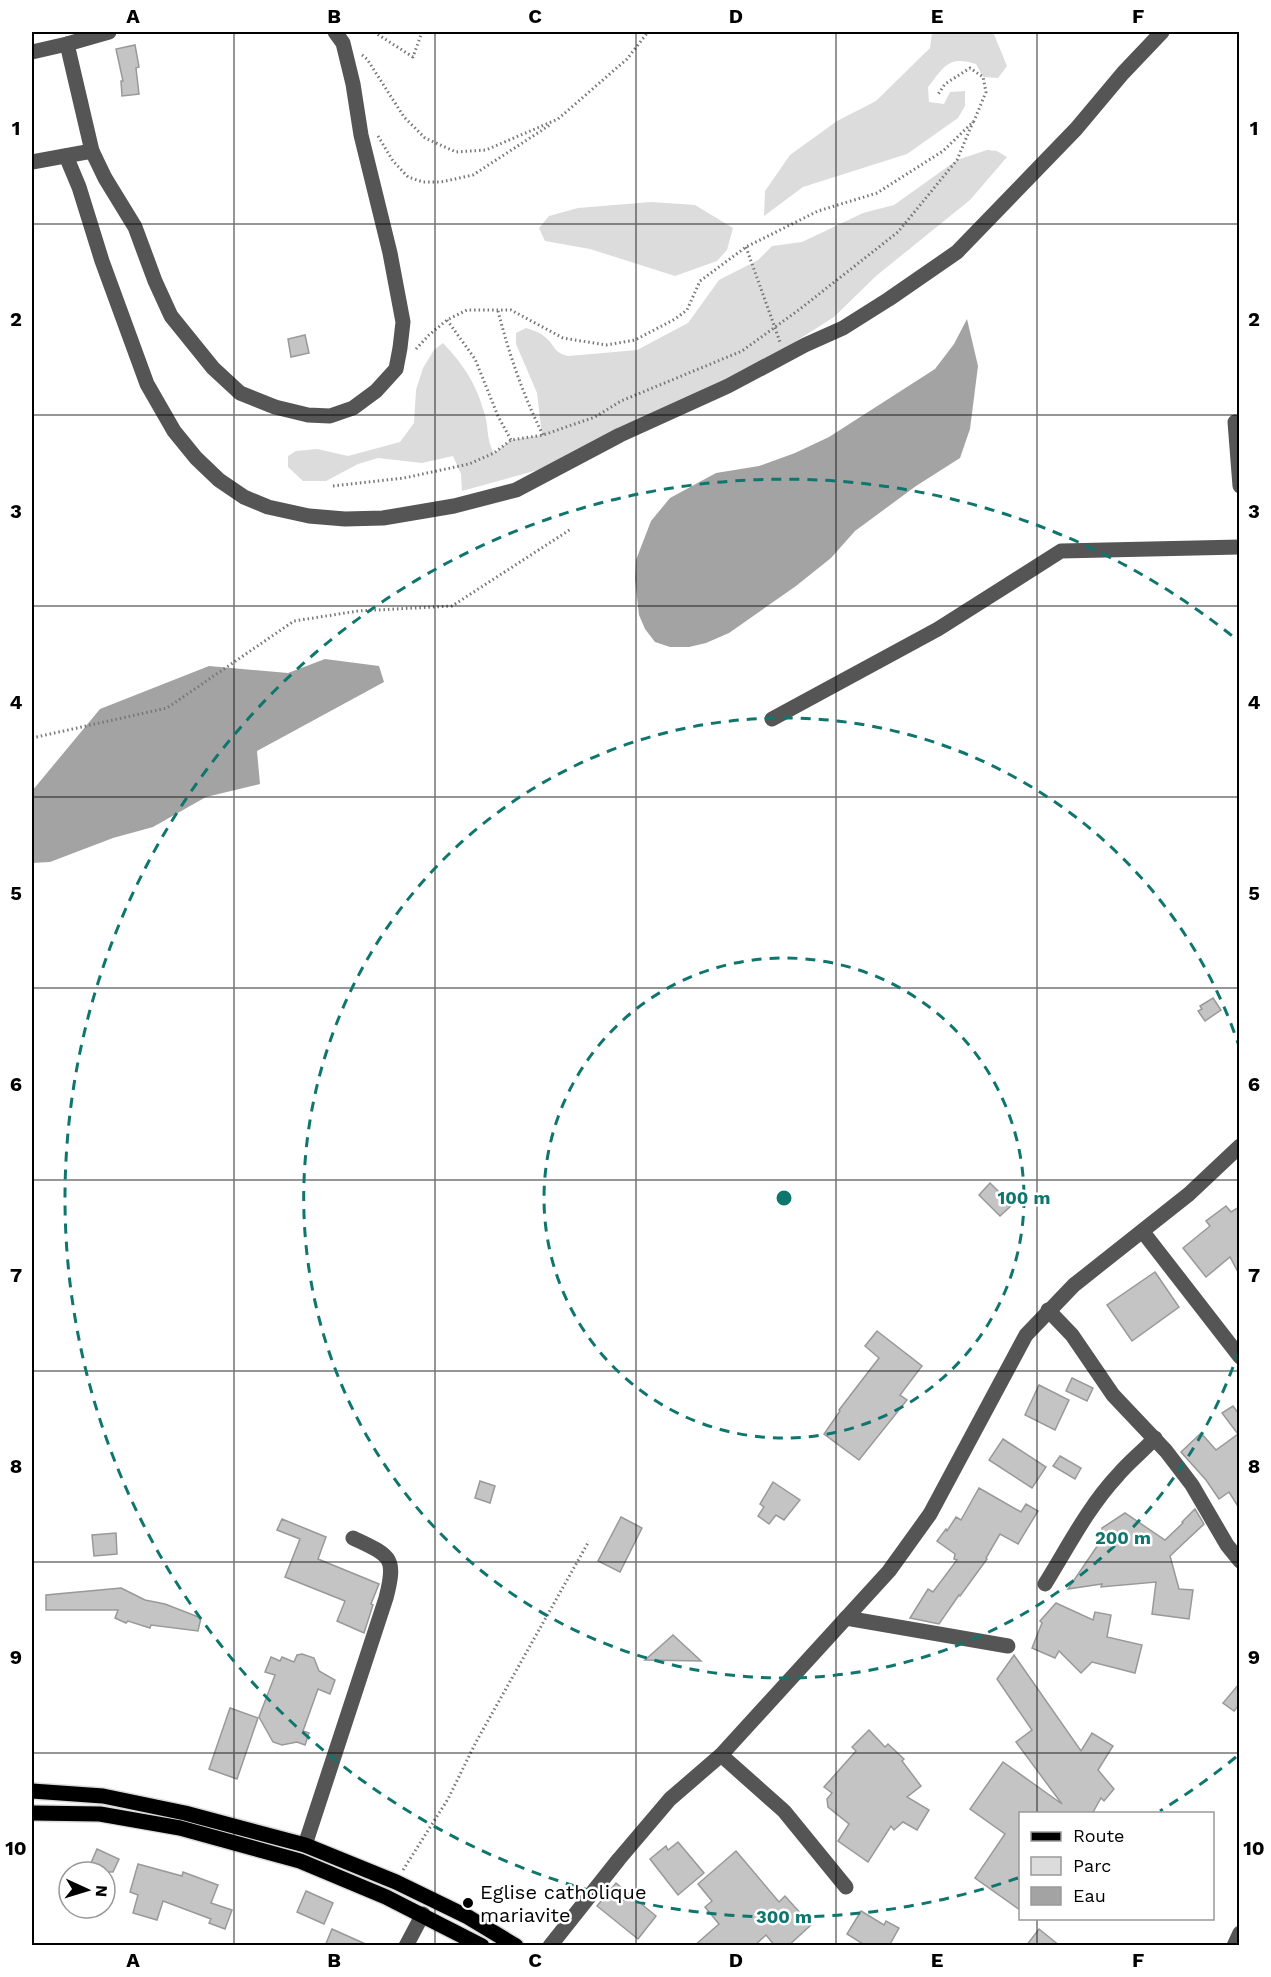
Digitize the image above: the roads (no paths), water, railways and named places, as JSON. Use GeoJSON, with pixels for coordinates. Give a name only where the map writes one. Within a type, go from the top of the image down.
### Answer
{"type":"FeatureCollection","features":[{"type":"Feature","properties":{"kind":"main road"},"geometry":{"type":"LineString","coordinates":[[32,1791],[103,1796],[185,1813],[305,1845],[396,1882],[468,1917],[516,1946]]}},
{"type":"Feature","properties":{"kind":"main road"},"geometry":{"type":"LineString","coordinates":[[32,1813],[100,1814],[180,1827],[300,1861],[423,1914],[482,1946]]}},
{"type":"Feature","properties":{"kind":"street"},"geometry":{"type":"LineString","coordinates":[[32,52],[109,32]]}},
{"type":"Feature","properties":{"kind":"street"},"geometry":{"type":"LineString","coordinates":[[67,44],[92,151],[105,178],[135,227],[171,316],[213,368],[240,393],[275,407],[308,415],[330,416],[353,408],[376,391],[396,369],[403,322],[390,253],[361,135],[353,84],[343,43],[335,32]]}},
{"type":"Feature","properties":{"kind":"street"},"geometry":{"type":"LineString","coordinates":[[66,156],[79,187],[102,261],[147,384],[174,431],[196,458],[219,480],[244,497],[268,507],[309,516],[383,518],[484,500],[516,490],[620,435],[728,386],[843,328],[957,252],[1054,153],[1162,32]]}},
{"type":"Feature","properties":{"kind":"street"},"geometry":{"type":"LineString","coordinates":[[32,162],[92,151]]}},
{"type":"Feature","properties":{"kind":"street"},"geometry":{"type":"LineString","coordinates":[[1235,422],[1239,486]]}},
{"type":"Feature","properties":{"kind":"street"},"geometry":{"type":"LineString","coordinates":[[772,719],[938,629],[1061,551],[1239,548]]}},
{"type":"Feature","properties":{"kind":"street"},"geometry":{"type":"LineString","coordinates":[[550,1946],[670,1799],[721,1755],[889,1571],[930,1514],[1026,1335],[1074,1285],[1143,1232],[1238,1150]]}},
{"type":"Feature","properties":{"kind":"street"},"geometry":{"type":"LineString","coordinates":[[1143,1232],[1239,1357]]}},
{"type":"Feature","properties":{"kind":"street"},"geometry":{"type":"LineString","coordinates":[[1048,1310],[1072,1335],[1113,1395],[1155,1438],[1192,1485],[1239,1561]]}},
{"type":"Feature","properties":{"kind":"street"},"geometry":{"type":"LineString","coordinates":[[1045,1584],[1103,1493],[1118,1474],[1155,1438]]}},
{"type":"Feature","properties":{"kind":"street"},"geometry":{"type":"LineString","coordinates":[[305,1845],[392,1575],[391,1562],[381,1551],[353,1539]]}},
{"type":"Feature","properties":{"kind":"street"},"geometry":{"type":"LineString","coordinates":[[846,1618],[1008,1646]]}},
{"type":"Feature","properties":{"kind":"street"},"geometry":{"type":"LineString","coordinates":[[721,1755],[784,1810],[846,1887]]}},
{"type":"Feature","properties":{"kind":"street"},"geometry":{"type":"LineString","coordinates":[[406,1946],[423,1914]]}},
{"type":"Feature","properties":{"kind":"street"},"geometry":{"type":"LineString","coordinates":[[1234,1946],[1239,1933]]}},
{"type":"Feature","properties":{"kind":"water"},"geometry":{"type":"Polygon","coordinates":[[[967,319],[978,366],[970,429],[960,458],[916,486],[855,531],[831,558],[796,586],[729,633],[706,643],[689,647],[670,647],[655,642],[645,629],[639,615],[635,579],[636,560],[651,521],[670,498],[716,473],[759,466],[829,437],[935,369],[954,344],[967,319]]]}},
{"type":"Feature","properties":{"kind":"water"},"geometry":{"type":"Polygon","coordinates":[[[325,659],[379,666],[384,682],[257,751],[260,784],[206,797],[153,827],[113,838],[50,862],[32,863],[32,791],[100,709],[209,666],[288,673],[325,659]]]}},
{"type":"Feature","properties":{"kind":"place","name":"Eglise catholique mariavite"},"geometry":{"type":"Point","coordinates":[468,1903]}}]}
